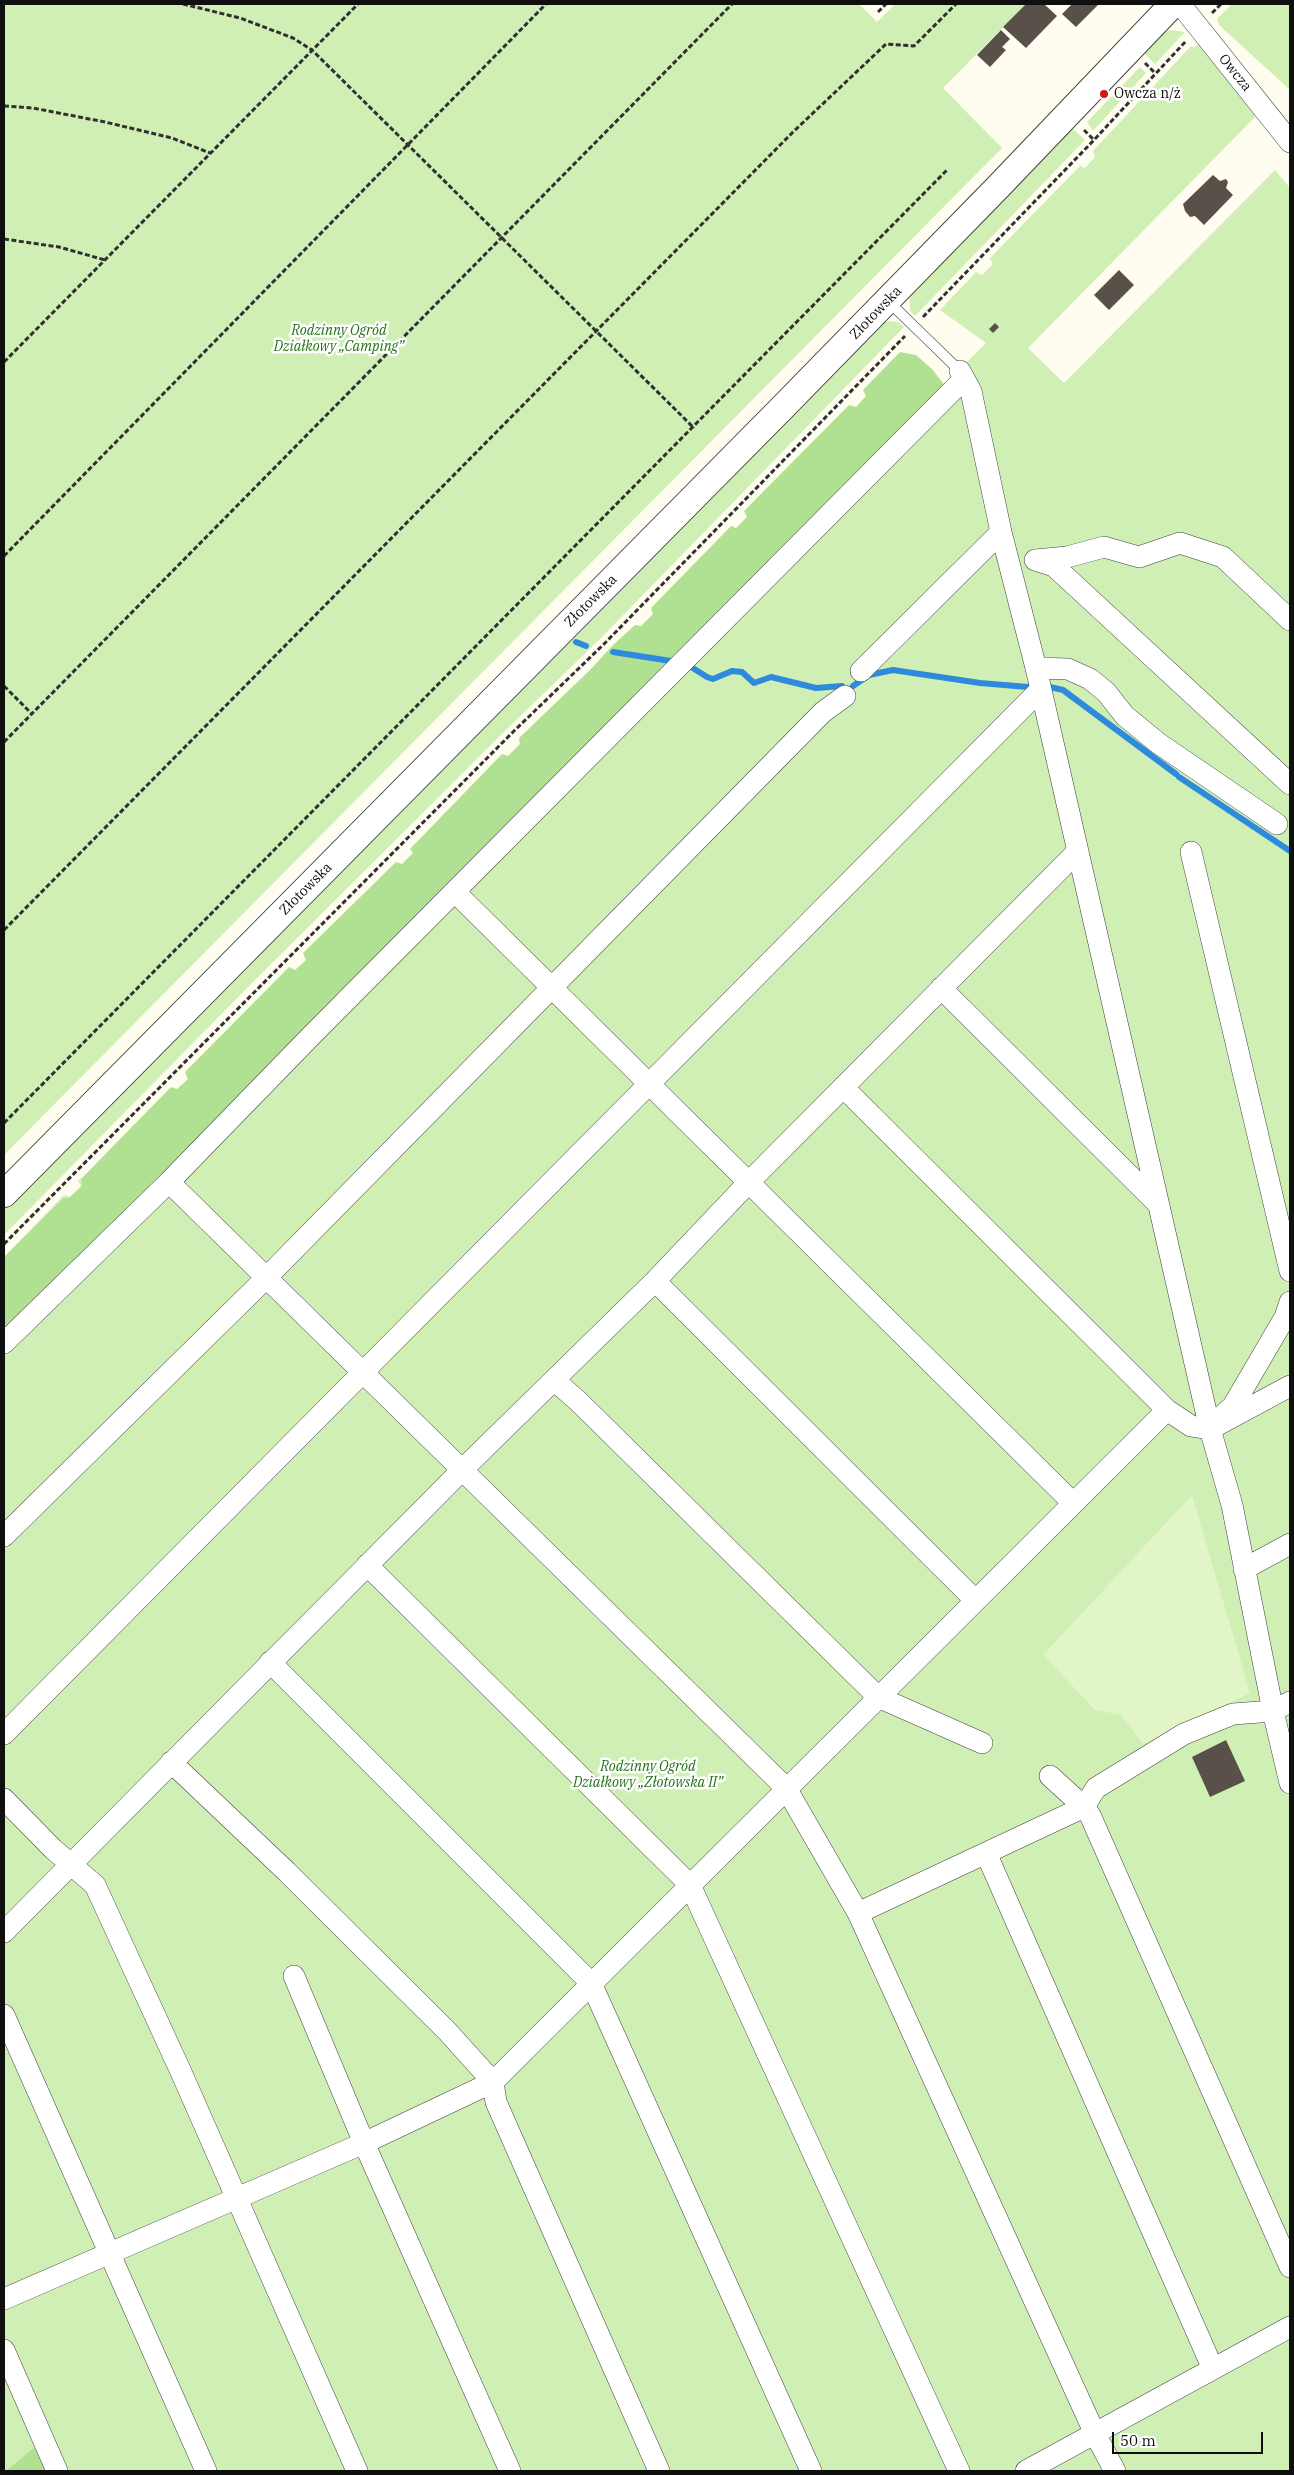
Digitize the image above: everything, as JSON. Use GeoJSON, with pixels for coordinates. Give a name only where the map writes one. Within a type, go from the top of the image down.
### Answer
{"type":"FeatureCollection","features":[{"type":"Feature","properties":{"kind":"street","name":"Złotowska"},"geometry":{"type":"LineString","coordinates":[[4,1194],[888,301],[1173,4]]}},
{"type":"Feature","properties":{"kind":"street","name":"Owcza"},"geometry":{"type":"LineString","coordinates":[[1180,4],[1290,142]]}},
{"type":"Feature","properties":{"kind":"street"},"geometry":{"type":"LineString","coordinates":[[4,1343],[169,1182],[962,375],[971,391],[1001,532],[1036,668],[1210,1429],[1232,1505],[1244,1569],[1282,1706],[1290,1783]]}},
{"type":"Feature","properties":{"kind":"street"},"geometry":{"type":"LineString","coordinates":[[861,671],[1001,532]]}},
{"type":"Feature","properties":{"kind":"street"},"geometry":{"type":"LineString","coordinates":[[1009,563],[1067,557],[1104,547],[1139,557],[1180,543],[1223,557],[1290,620]]}},
{"type":"Feature","properties":{"kind":"street"},"geometry":{"type":"LineString","coordinates":[[1035,560],[1054,566],[1290,784]]}},
{"type":"Feature","properties":{"kind":"street"},"geometry":{"type":"LineString","coordinates":[[1036,668],[1068,669],[1090,679],[1106,692],[1124,716],[1158,743],[1277,824]]}},
{"type":"Feature","properties":{"kind":"street"},"geometry":{"type":"LineString","coordinates":[[4,1734],[362,1371],[1040,690]]}},
{"type":"Feature","properties":{"kind":"street"},"geometry":{"type":"LineString","coordinates":[[4,1536],[267,1276],[823,712],[845,696]]}},
{"type":"Feature","properties":{"kind":"street"},"geometry":{"type":"LineString","coordinates":[[4,1932],[70,1863],[462,1469],[655,1281],[842,1087],[1077,852]]}},
{"type":"Feature","properties":{"kind":"street"},"geometry":{"type":"LineString","coordinates":[[1191,852],[1290,1271]]}},
{"type":"Feature","properties":{"kind":"street"},"geometry":{"type":"LineString","coordinates":[[455,892],[1073,1503]]}},
{"type":"Feature","properties":{"kind":"street"},"geometry":{"type":"LineString","coordinates":[[941,988],[1158,1204]]}},
{"type":"Feature","properties":{"kind":"street"},"geometry":{"type":"LineString","coordinates":[[842,1087],[1167,1410],[1191,1426],[1210,1429],[1290,1386]]}},
{"type":"Feature","properties":{"kind":"street"},"geometry":{"type":"LineString","coordinates":[[169,1182],[267,1276],[786,1788],[858,1913],[1095,2434],[1115,2471]]}},
{"type":"Feature","properties":{"kind":"street"},"geometry":{"type":"LineString","coordinates":[[655,1281],[975,1600]]}},
{"type":"Feature","properties":{"kind":"street"},"geometry":{"type":"LineString","coordinates":[[1210,1429],[1233,1406],[1285,1317],[1290,1302]]}},
{"type":"Feature","properties":{"kind":"street"},"geometry":{"type":"LineString","coordinates":[[554,1380],[578,1401],[878,1697],[982,1743]]}},
{"type":"Feature","properties":{"kind":"street"},"geometry":{"type":"LineString","coordinates":[[4,2299],[364,2143],[493,2082],[1167,1410]]}},
{"type":"Feature","properties":{"kind":"street"},"geometry":{"type":"LineString","coordinates":[[1244,1569],[1290,1544]]}},
{"type":"Feature","properties":{"kind":"street"},"geometry":{"type":"LineString","coordinates":[[367,1565],[690,1885],[959,2471]]}},
{"type":"Feature","properties":{"kind":"street"},"geometry":{"type":"LineString","coordinates":[[270,1662],[591,1983],[811,2471]]}},
{"type":"Feature","properties":{"kind":"street"},"geometry":{"type":"LineString","coordinates":[[858,1913],[1084,1807],[1096,1788],[1184,1734],[1233,1714],[1282,1706]]}},
{"type":"Feature","properties":{"kind":"street"},"geometry":{"type":"LineString","coordinates":[[171,1762],[447,2031],[493,2082],[496,2102],[660,2471]]}},
{"type":"Feature","properties":{"kind":"street"},"geometry":{"type":"LineString","coordinates":[[1050,1776],[1084,1807],[1290,2267]]}},
{"type":"Feature","properties":{"kind":"street"},"geometry":{"type":"LineString","coordinates":[[4,1799],[95,1885],[237,2198],[357,2471]]}},
{"type":"Feature","properties":{"kind":"street"},"geometry":{"type":"LineString","coordinates":[[986,1853],[1213,2369]]}},
{"type":"Feature","properties":{"kind":"street"},"geometry":{"type":"LineString","coordinates":[[294,1976],[364,2143],[510,2471]]}},
{"type":"Feature","properties":{"kind":"street"},"geometry":{"type":"LineString","coordinates":[[4,2015],[206,2471]]}},
{"type":"Feature","properties":{"kind":"street"},"geometry":{"type":"LineString","coordinates":[[1026,2471],[1290,2327]]}},
{"type":"Feature","properties":{"kind":"street"},"geometry":{"type":"LineString","coordinates":[[4,2350],[57,2471]]}},
{"type":"Feature","properties":{"kind":"lane"},"geometry":{"type":"LineString","coordinates":[[888,301],[962,375]]}},
{"type":"Feature","properties":{"kind":"path"},"geometry":{"type":"LineString","coordinates":[[183,4],[240,18],[293,38],[312,50],[694,428]]}},
{"type":"Feature","properties":{"kind":"path"},"geometry":{"type":"LineString","coordinates":[[4,362],[358,4]]}},
{"type":"Feature","properties":{"kind":"path"},"geometry":{"type":"LineString","coordinates":[[4,556],[546,4]]}},
{"type":"Feature","properties":{"kind":"path"},"geometry":{"type":"LineString","coordinates":[[4,742],[732,4]]}},
{"type":"Feature","properties":{"kind":"path"},"geometry":{"type":"LineString","coordinates":[[878,12],[886,4]]}},
{"type":"Feature","properties":{"kind":"path"},"geometry":{"type":"LineString","coordinates":[[4,930],[793,132],[886,44],[914,46],[956,4]]}},
{"type":"Feature","properties":{"kind":"path"},"geometry":{"type":"LineString","coordinates":[[920,320],[1094,140],[1191,35]]}},
{"type":"Feature","properties":{"kind":"path"},"geometry":{"type":"LineString","coordinates":[[4,106],[33,108],[105,122],[172,138],[210,153]]}},
{"type":"Feature","properties":{"kind":"path"},"geometry":{"type":"LineString","coordinates":[[4,1123],[694,428],[947,170]]}},
{"type":"Feature","properties":{"kind":"path"},"geometry":{"type":"LineString","coordinates":[[4,239],[59,247],[105,260]]}},
{"type":"Feature","properties":{"kind":"path"},"geometry":{"type":"LineString","coordinates":[[4,1244],[514,731],[604,644],[909,331]]}},
{"type":"Feature","properties":{"kind":"path"},"geometry":{"type":"LineString","coordinates":[[4,686],[32,714]]}},
{"type":"Feature","properties":{"kind":"green space","name":"Rodzinny Ogród Działkowy „Camping”"},"geometry":{"type":"Polygon","coordinates":[[[4,4],[859,4],[877,22],[895,4],[1026,4],[943,88],[1002,148],[4,1155],[4,4]]]}},
{"type":"Feature","properties":{"kind":"green space"},"geometry":{"type":"Polygon","coordinates":[[[1232,4],[1290,4],[1289,89],[1219,25],[1217,19],[1232,4]]]}},
{"type":"Feature","properties":{"kind":"green space"},"geometry":{"type":"Polygon","coordinates":[[[1171,30],[1185,32],[1155,64],[1142,51],[1164,32],[1171,30]]]}},
{"type":"Feature","properties":{"kind":"green space","name":"Rodzinny Ogród Działkowy „Złotowska II”"},"geometry":{"type":"Polygon","coordinates":[[[1200,43],[1257,115],[1028,348],[1064,383],[1275,170],[1290,188],[1290,2471],[4,2471],[4,1335],[723,606],[986,343],[940,310],[976,272],[982,275],[993,264],[990,258],[1080,166],[1085,168],[1095,157],[1093,151],[1191,46],[1194,48],[1200,43]]]}},
{"type":"Feature","properties":{"kind":"green space"},"geometry":{"type":"Polygon","coordinates":[[[1140,67],[1146,73],[1093,131],[1087,122],[1140,67]]]}},
{"type":"Feature","properties":{"kind":"green space"},"geometry":{"type":"Polygon","coordinates":[[[1071,127],[1085,140],[915,316],[910,310],[909,295],[1071,127]]]}},
{"type":"Feature","properties":{"kind":"green space"},"geometry":{"type":"Polygon","coordinates":[[[882,322],[898,322],[904,327],[599,640],[251,984],[4,1235],[4,1207],[882,322]]]}},
{"type":"Feature","properties":{"kind":"green space"},"geometry":{"type":"Polygon","coordinates":[[[900,352],[916,355],[933,370],[945,386],[723,606],[4,1335],[4,1257],[63,1198],[69,1198],[82,1186],[81,1179],[171,1087],[177,1089],[188,1079],[185,1072],[289,967],[295,970],[306,960],[303,953],[396,862],[402,864],[413,853],[410,849],[502,754],[508,756],[520,744],[519,738],[591,669],[613,645],[635,625],[641,626],[653,614],[651,608],[731,526],[736,528],[747,517],[744,511],[849,405],[856,407],[866,396],[863,390],[900,352]]]}},
{"type":"Feature","properties":{"kind":"green space"},"geometry":{"type":"Polygon","coordinates":[[[171,1087],[81,1178],[82,1186],[69,1199],[63,1198],[4,1257],[64,1195],[70,1197],[81,1186],[78,1181],[171,1087]]]}},
{"type":"Feature","properties":{"kind":"green space"},"geometry":{"type":"Polygon","coordinates":[[[1192,1495],[1250,1693],[1143,1744],[1121,1715],[1095,1710],[1043,1655],[1192,1495]]]}},
{"type":"Feature","properties":{"kind":"green space"},"geometry":{"type":"Polygon","coordinates":[[[36,2446],[48,2471],[6,2471],[36,2446]]]}},
{"type":"Feature","properties":{"kind":"building"},"geometry":{"type":"Polygon","coordinates":[[[1026,4],[1044,4],[1057,16],[1026,48],[1003,27],[1026,4]]]}},
{"type":"Feature","properties":{"kind":"building"},"geometry":{"type":"Polygon","coordinates":[[[1072,4],[1099,4],[1076,27],[1062,14],[1072,4]]]}},
{"type":"Feature","properties":{"kind":"building"},"geometry":{"type":"Polygon","coordinates":[[[1001,30],[1010,39],[1002,47],[1006,50],[990,67],[977,55],[1001,30]]]}},
{"type":"Feature","properties":{"kind":"building"},"geometry":{"type":"Polygon","coordinates":[[[1213,175],[1220,181],[1226,179],[1228,182],[1226,188],[1233,195],[1204,225],[1195,216],[1190,217],[1185,211],[1183,204],[1213,175]]]}},
{"type":"Feature","properties":{"kind":"building"},"geometry":{"type":"Polygon","coordinates":[[[1119,270],[1134,285],[1109,310],[1094,295],[1119,270]]]}},
{"type":"Feature","properties":{"kind":"building"},"geometry":{"type":"Polygon","coordinates":[[[995,323],[999,327],[993,333],[989,329],[995,323]]]}},
{"type":"Feature","properties":{"kind":"building"},"geometry":{"type":"Polygon","coordinates":[[[1226,1740],[1245,1781],[1210,1797],[1192,1757],[1226,1740]]]}},
{"type":"Feature","properties":{"kind":"waterway"},"geometry":{"type":"LineString","coordinates":[[576,642],[586,646]]}},
{"type":"Feature","properties":{"kind":"waterway"},"geometry":{"type":"LineString","coordinates":[[613,652],[671,661]]}},
{"type":"Feature","properties":{"kind":"waterway"},"geometry":{"type":"LineString","coordinates":[[688,665],[713,679],[732,671],[742,672],[754,683],[771,677],[816,688],[842,686]]}},
{"type":"Feature","properties":{"kind":"waterway"},"geometry":{"type":"LineString","coordinates":[[853,686],[869,675],[893,670],[980,683],[1028,687]]}},
{"type":"Feature","properties":{"kind":"waterway"},"geometry":{"type":"LineString","coordinates":[[1050,687],[1063,690],[1176,774]]}},
{"type":"Feature","properties":{"kind":"waterway"},"geometry":{"type":"LineString","coordinates":[[1179,777],[1290,851]]}},
{"type":"Feature","properties":{"kind":"place","name":"Owcza n/ż"},"geometry":{"type":"Point","coordinates":[1104,94]}}]}
